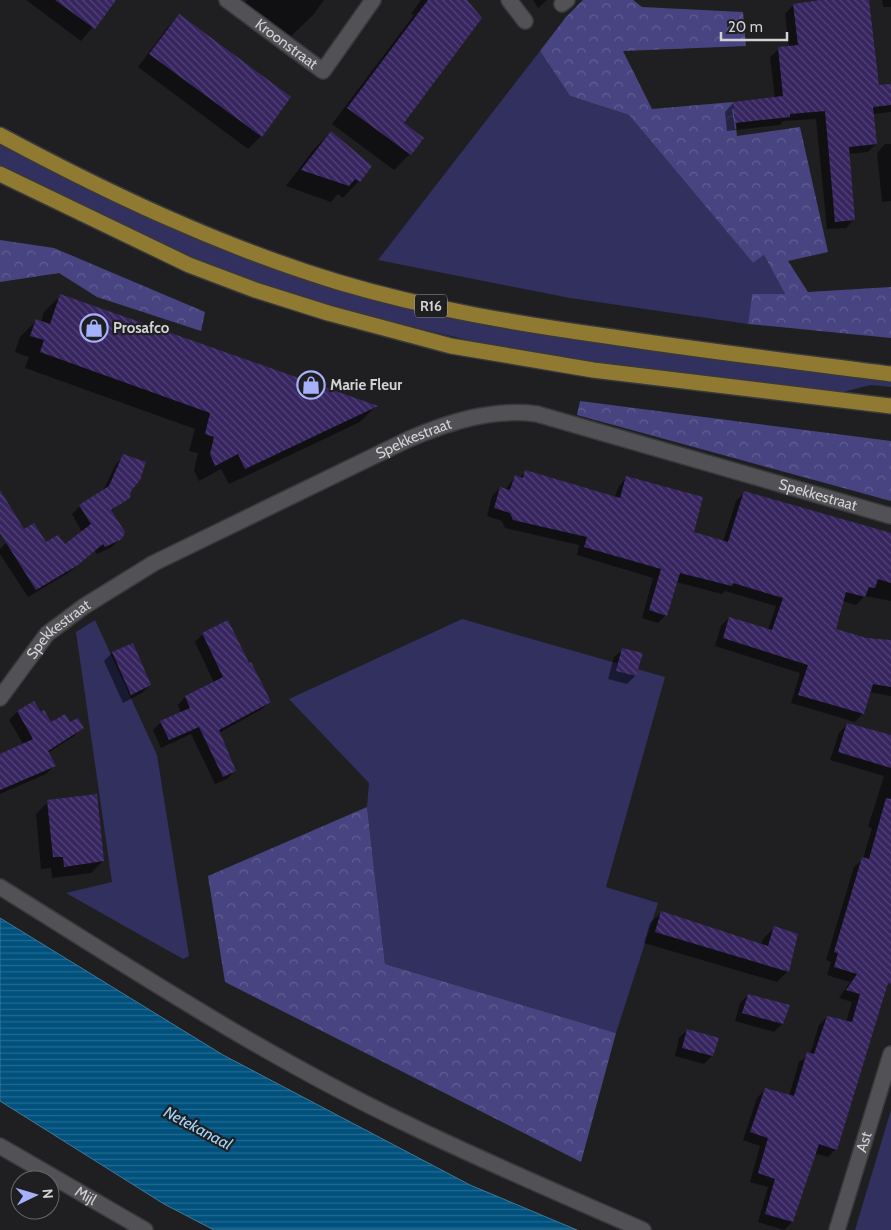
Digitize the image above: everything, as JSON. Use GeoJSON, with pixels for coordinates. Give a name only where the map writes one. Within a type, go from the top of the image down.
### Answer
{"type":"FeatureCollection","features":[{"type":"Feature","properties":{"kind":"main road","name":"R16"},"geometry":{"type":"LineString","coordinates":[[0,135],[66,170],[185,226],[270,259],[339,282],[457,312],[519,324],[720,353],[891,374]]}},
{"type":"Feature","properties":{"kind":"main road","name":"R16"},"geometry":{"type":"LineString","coordinates":[[0,174],[189,265],[255,290],[328,313],[451,346],[593,370],[891,406]]}},
{"type":"Feature","properties":{"kind":"street","name":"Kroonstraat"},"geometry":{"type":"LineString","coordinates":[[227,0],[323,71],[374,0]]}},
{"type":"Feature","properties":{"kind":"street"},"geometry":{"type":"LineString","coordinates":[[509,0],[525,20]]}},
{"type":"Feature","properties":{"kind":"street","name":"Spekkestraat"},"geometry":{"type":"LineString","coordinates":[[0,698],[47,634],[83,607],[154,563],[409,439],[448,424],[486,414],[520,412],[537,414],[891,516]]}},
{"type":"Feature","properties":{"kind":"street"},"geometry":{"type":"LineString","coordinates":[[0,887],[172,994],[327,1082],[404,1123],[643,1230]]}},
{"type":"Feature","properties":{"kind":"street","name":"Ast"},"geometry":{"type":"LineString","coordinates":[[837,1230],[891,1054]]}},
{"type":"Feature","properties":{"kind":"street","name":"Mijl"},"geometry":{"type":"LineString","coordinates":[[0,1146],[144,1230]]}},
{"type":"Feature","properties":{"kind":"shaded area"},"geometry":{"type":"Polygon","coordinates":[[[540,51],[570,96],[629,115],[753,263],[764,255],[785,294],[752,294],[748,324],[570,298],[378,260],[540,51]]]}},
{"type":"Feature","properties":{"kind":"shaded area"},"geometry":{"type":"Polygon","coordinates":[[[0,140],[198,239],[338,287],[487,326],[721,359],[891,380],[891,387],[871,385],[834,394],[587,361],[484,344],[332,307],[193,261],[0,167],[0,140]]]}},
{"type":"Feature","properties":{"kind":"shaded area"},"geometry":{"type":"Polygon","coordinates":[[[462,619],[665,677],[606,887],[658,903],[616,1033],[385,964],[367,807],[369,783],[289,699],[462,619]]]}},
{"type":"Feature","properties":{"kind":"shaded area"},"geometry":{"type":"Polygon","coordinates":[[[95,620],[157,755],[189,956],[183,959],[66,893],[112,882],[76,632],[95,620]]]}},
{"type":"Feature","properties":{"kind":"shaded area"},"geometry":{"type":"Polygon","coordinates":[[[891,1110],[891,1230],[855,1230],[891,1110]]]}},
{"type":"Feature","properties":{"kind":"green space"},"geometry":{"type":"Polygon","coordinates":[[[583,0],[633,0],[642,7],[743,12],[746,46],[623,51],[652,109],[733,102],[737,136],[800,127],[828,252],[788,261],[808,292],[891,287],[891,338],[748,324],[752,294],[785,294],[764,255],[753,263],[629,115],[570,96],[540,51],[566,17],[583,0]]]}},
{"type":"Feature","properties":{"kind":"green space"},"geometry":{"type":"Polygon","coordinates":[[[0,240],[54,248],[205,312],[201,331],[97,297],[59,273],[0,282],[0,240]]]}},
{"type":"Feature","properties":{"kind":"green space"},"geometry":{"type":"Polygon","coordinates":[[[580,401],[891,441],[891,501],[577,415],[580,401]]]}},
{"type":"Feature","properties":{"kind":"green space"},"geometry":{"type":"Polygon","coordinates":[[[367,807],[385,964],[616,1033],[581,1162],[225,982],[208,876],[367,807]]]}},
{"type":"Feature","properties":{"kind":"water","name":"Netekanaal"},"geometry":{"type":"Polygon","coordinates":[[[0,918],[223,1055],[470,1185],[577,1230],[214,1230],[164,1204],[0,1101],[0,918]]]}},
{"type":"Feature","properties":{"kind":"building"},"geometry":{"type":"Polygon","coordinates":[[[55,0],[116,0],[95,29],[55,0]]]}},
{"type":"Feature","properties":{"kind":"building"},"geometry":{"type":"Polygon","coordinates":[[[428,0],[467,0],[482,18],[404,123],[424,138],[411,155],[347,108],[428,0]]]}},
{"type":"Feature","properties":{"kind":"building"},"geometry":{"type":"Polygon","coordinates":[[[821,0],[869,0],[879,85],[891,84],[891,105],[873,107],[877,144],[849,147],[855,220],[835,222],[825,111],[790,114],[790,117],[735,123],[733,102],[783,96],[778,47],[798,45],[793,4],[821,0]]]}},
{"type":"Feature","properties":{"kind":"building"},"geometry":{"type":"Polygon","coordinates":[[[179,14],[291,97],[262,137],[149,54],[179,14]]]}},
{"type":"Feature","properties":{"kind":"building"},"geometry":{"type":"Polygon","coordinates":[[[331,131],[372,166],[360,182],[355,179],[349,186],[301,170],[331,131]]]}},
{"type":"Feature","properties":{"kind":"building"},"geometry":{"type":"Polygon","coordinates":[[[60,294],[378,406],[245,469],[238,454],[215,466],[210,454],[214,437],[205,434],[210,413],[40,352],[44,340],[30,336],[36,319],[50,324],[60,294]]]}},
{"type":"Feature","properties":{"kind":"building"},"geometry":{"type":"Polygon","coordinates":[[[123,454],[146,462],[140,480],[131,491],[130,498],[111,510],[125,532],[122,539],[105,547],[103,544],[78,565],[36,590],[0,533],[0,490],[24,529],[34,523],[46,542],[58,535],[65,544],[91,524],[79,505],[109,486],[123,454]]]}},
{"type":"Feature","properties":{"kind":"building"},"geometry":{"type":"Polygon","coordinates":[[[525,470],[620,498],[626,476],[703,497],[694,532],[728,542],[744,491],[891,533],[891,583],[878,579],[875,588],[869,587],[865,597],[846,592],[836,629],[866,638],[891,640],[891,687],[873,684],[864,714],[798,695],[808,665],[723,638],[729,617],[772,630],[783,598],[733,583],[732,586],[680,573],[667,616],[649,610],[661,569],[584,547],[587,537],[513,520],[510,513],[494,508],[500,487],[510,490],[515,475],[523,478],[525,470]]]}},
{"type":"Feature","properties":{"kind":"building"},"geometry":{"type":"Polygon","coordinates":[[[228,620],[271,702],[219,730],[236,771],[223,777],[199,727],[169,740],[160,721],[190,708],[185,696],[223,677],[202,633],[228,620]]]}},
{"type":"Feature","properties":{"kind":"building"},"geometry":{"type":"Polygon","coordinates":[[[133,643],[151,685],[131,695],[112,652],[133,643]]]}},
{"type":"Feature","properties":{"kind":"building"},"geometry":{"type":"Polygon","coordinates":[[[622,648],[643,653],[636,676],[616,671],[622,648]]]}},
{"type":"Feature","properties":{"kind":"building"},"geometry":{"type":"Polygon","coordinates":[[[34,701],[41,712],[44,710],[51,722],[65,714],[70,722],[78,718],[84,728],[48,751],[56,766],[0,790],[0,754],[33,739],[17,711],[34,701]]]}},
{"type":"Feature","properties":{"kind":"building"},"geometry":{"type":"Polygon","coordinates":[[[847,723],[891,735],[891,768],[838,752],[847,723]]]}},
{"type":"Feature","properties":{"kind":"building"},"geometry":{"type":"Polygon","coordinates":[[[97,794],[104,861],[64,867],[63,857],[53,857],[47,800],[97,794]]]}},
{"type":"Feature","properties":{"kind":"building"},"geometry":{"type":"Polygon","coordinates":[[[886,798],[891,799],[891,984],[888,983],[837,1150],[819,1144],[793,1222],[765,1214],[775,1179],[758,1173],[768,1138],[750,1132],[765,1088],[794,1096],[807,1052],[814,1054],[827,1016],[852,1022],[860,994],[846,990],[857,974],[834,967],[838,953],[834,952],[862,857],[869,859],[886,798]]]}},
{"type":"Feature","properties":{"kind":"building"},"geometry":{"type":"Polygon","coordinates":[[[661,911],[768,946],[774,926],[798,934],[789,972],[655,932],[661,911]]]}},
{"type":"Feature","properties":{"kind":"building"},"geometry":{"type":"Polygon","coordinates":[[[748,994],[790,1005],[783,1024],[742,1013],[748,994]]]}},
{"type":"Feature","properties":{"kind":"building"},"geometry":{"type":"Polygon","coordinates":[[[687,1029],[719,1038],[713,1056],[682,1048],[687,1029]]]}},
{"type":"Feature","properties":{"kind":"place","name":"Prosafco"},"geometry":{"type":"Point","coordinates":[94,328]}},
{"type":"Feature","properties":{"kind":"place","name":"Marie Fleur"},"geometry":{"type":"Point","coordinates":[311,385]}}]}
